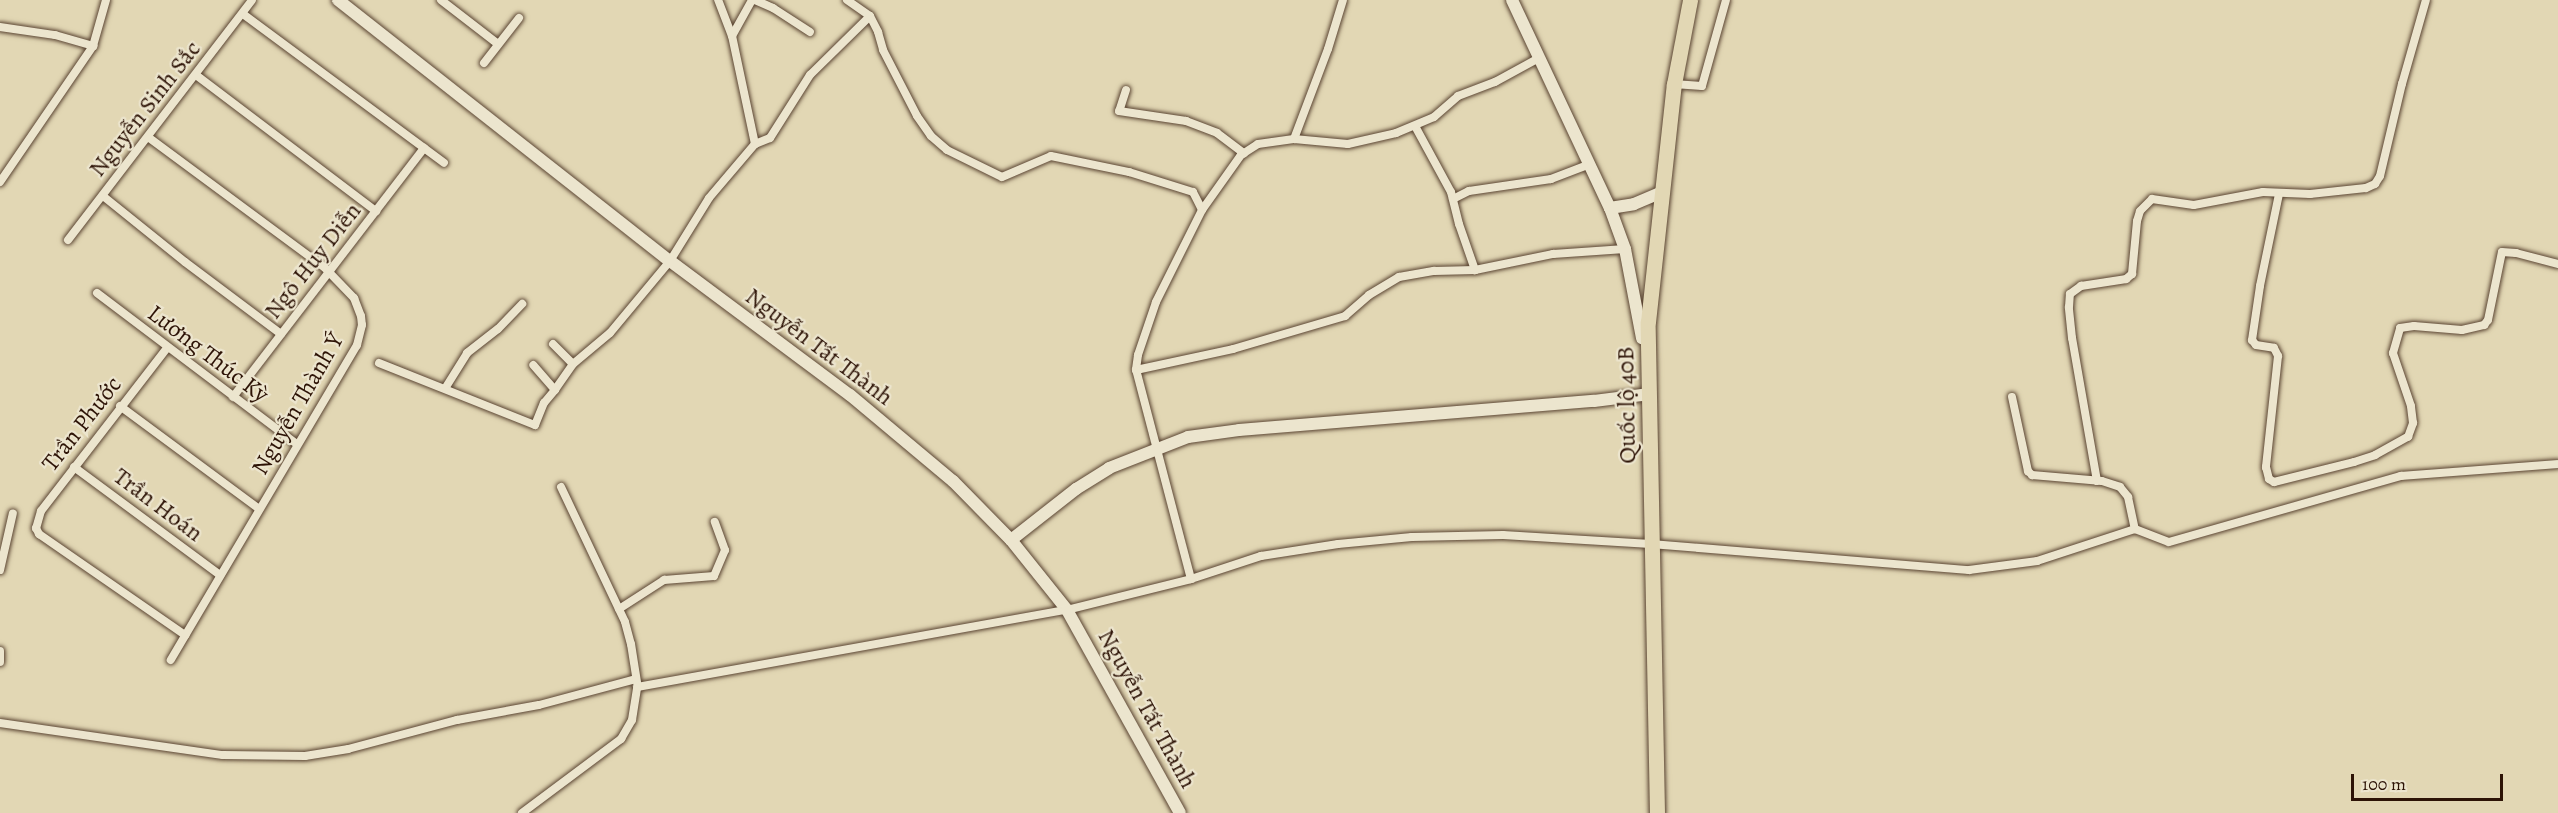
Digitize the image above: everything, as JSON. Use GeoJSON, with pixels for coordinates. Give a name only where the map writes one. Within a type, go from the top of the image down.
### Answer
{"type":"FeatureCollection","features":[{"type":"Feature","properties":{"kind":"highway","name":"Quốc lộ 40B"},"geometry":{"type":"LineString","coordinates":[[1657,813],[1648,322],[1674,84],[1690,0]]}},
{"type":"Feature","properties":{"kind":"main road","name":"Nguyễn Tất Thành"},"geometry":{"type":"LineString","coordinates":[[338,0],[670,261],[883,421],[953,481],[1011,540],[1067,610],[1180,813]]}},
{"type":"Feature","properties":{"kind":"main road"},"geometry":{"type":"LineString","coordinates":[[1011,540],[1049,509],[1101,473],[1188,437],[1239,430],[1496,410],[1650,394],[1638,308],[1625,249],[1610,208],[1512,0]]}},
{"type":"Feature","properties":{"kind":"main road"},"geometry":{"type":"LineString","coordinates":[[1610,208],[1634,204],[1662,192]]}},
{"type":"Feature","properties":{"kind":"street"},"geometry":{"type":"LineString","coordinates":[[0,182],[93,46],[106,0]]}},
{"type":"Feature","properties":{"kind":"street","name":"Nguyễn Sinh Sắc"},"geometry":{"type":"LineString","coordinates":[[68,240],[252,0]]}},
{"type":"Feature","properties":{"kind":"street"},"geometry":{"type":"LineString","coordinates":[[441,0],[498,44]]}},
{"type":"Feature","properties":{"kind":"street"},"geometry":{"type":"LineString","coordinates":[[718,0],[732,36],[755,144]]}},
{"type":"Feature","properties":{"kind":"street"},"geometry":{"type":"LineString","coordinates":[[732,36],[753,0],[773,8],[810,32]]}},
{"type":"Feature","properties":{"kind":"street"},"geometry":{"type":"LineString","coordinates":[[847,0],[870,16],[883,50],[917,116],[931,136],[948,150],[1002,177],[1051,156],[1081,161],[1192,192],[1202,210]]}},
{"type":"Feature","properties":{"kind":"street"},"geometry":{"type":"LineString","coordinates":[[1294,139],[1328,49],[1343,0]]}},
{"type":"Feature","properties":{"kind":"street"},"geometry":{"type":"LineString","coordinates":[[1674,84],[1702,86],[1726,0]]}},
{"type":"Feature","properties":{"kind":"street"},"geometry":{"type":"LineString","coordinates":[[2097,481],[2072,338],[2068,307],[2070,294],[2081,286],[2126,279],[2132,274],[2137,221],[2140,211],[2151,199],[2194,205],[2263,192],[2310,194],[2366,188],[2378,181],[2426,0]]}},
{"type":"Feature","properties":{"kind":"street"},"geometry":{"type":"LineString","coordinates":[[243,14],[444,163]]}},
{"type":"Feature","properties":{"kind":"street"},"geometry":{"type":"LineString","coordinates":[[379,363],[446,387],[535,425],[544,403],[573,363],[609,333],[670,261],[709,198],[755,144],[770,138],[810,75],[870,16]]}},
{"type":"Feature","properties":{"kind":"street"},"geometry":{"type":"LineString","coordinates":[[484,63],[519,18]]}},
{"type":"Feature","properties":{"kind":"street"},"geometry":{"type":"LineString","coordinates":[[0,27],[55,35],[93,46]]}},
{"type":"Feature","properties":{"kind":"street"},"geometry":{"type":"LineString","coordinates":[[1191,579],[1136,370],[1138,355],[1156,302],[1202,210],[1244,153],[1258,144],[1294,139],[1347,144],[1415,126],[1434,117],[1458,96],[1495,82],[1539,58]]}},
{"type":"Feature","properties":{"kind":"street"},"geometry":{"type":"LineString","coordinates":[[196,75],[376,211]]}},
{"type":"Feature","properties":{"kind":"street"},"geometry":{"type":"LineString","coordinates":[[1126,90],[1119,111],[1186,121],[1217,133],[1244,153]]}},
{"type":"Feature","properties":{"kind":"street"},"geometry":{"type":"LineString","coordinates":[[1415,126],[1453,199],[1475,270]]}},
{"type":"Feature","properties":{"kind":"street","name":"Nguyễn Thành Ý"},"geometry":{"type":"LineString","coordinates":[[148,137],[329,272],[354,298],[362,316],[362,331],[357,345],[171,660]]}},
{"type":"Feature","properties":{"kind":"street","name":"Ngô Huy Diễn"},"geometry":{"type":"LineString","coordinates":[[233,397],[424,148]]}},
{"type":"Feature","properties":{"kind":"street"},"geometry":{"type":"LineString","coordinates":[[1453,199],[1469,190],[1551,179],[1590,164]]}},
{"type":"Feature","properties":{"kind":"street"},"geometry":{"type":"LineString","coordinates":[[2280,194],[2260,286],[2252,340],[2256,345],[2274,348],[2278,356],[2266,468],[2269,479],[2274,482],[2354,462],[2408,437],[2413,423],[2411,406],[2393,353],[2400,328],[2414,326],[2462,330],[2484,325],[2488,320],[2502,252],[2516,253],[2558,264]]}},
{"type":"Feature","properties":{"kind":"street"},"geometry":{"type":"LineString","coordinates":[[103,196],[185,262],[281,334]]}},
{"type":"Feature","properties":{"kind":"street"},"geometry":{"type":"LineString","coordinates":[[1136,370],[1233,350],[1345,315],[1369,295],[1399,277],[1434,271],[1475,270],[1553,254],[1625,249]]}},
{"type":"Feature","properties":{"kind":"street","name":"Lương Thúc Kỳ"},"geometry":{"type":"LineString","coordinates":[[97,293],[297,444]]}},
{"type":"Feature","properties":{"kind":"street"},"geometry":{"type":"LineString","coordinates":[[446,387],[467,353],[498,329],[522,304]]}},
{"type":"Feature","properties":{"kind":"street"},"geometry":{"type":"LineString","coordinates":[[553,344],[573,363]]}},
{"type":"Feature","properties":{"kind":"street","name":"Trần Phước"},"geometry":{"type":"LineString","coordinates":[[167,348],[41,511],[36,528],[39,534],[185,635]]}},
{"type":"Feature","properties":{"kind":"street"},"geometry":{"type":"LineString","coordinates":[[533,365],[555,390]]}},
{"type":"Feature","properties":{"kind":"street"},"geometry":{"type":"LineString","coordinates":[[2012,398],[2028,471],[2032,475],[2115,484],[2125,492],[2134,530]]}},
{"type":"Feature","properties":{"kind":"street"},"geometry":{"type":"LineString","coordinates":[[120,406],[259,509]]}},
{"type":"Feature","properties":{"kind":"street"},"geometry":{"type":"LineString","coordinates":[[0,723],[223,755],[305,756],[348,749],[457,720],[539,705],[637,683],[1067,610],[1191,579],[1261,556],[1338,544],[1412,537],[1503,535],[1651,544],[1969,570],[2037,561],[2134,530],[2169,542],[2402,476],[2558,464]]}},
{"type":"Feature","properties":{"kind":"street","name":"Trần Hoán"},"geometry":{"type":"LineString","coordinates":[[74,467],[220,575]]}},
{"type":"Feature","properties":{"kind":"street"},"geometry":{"type":"LineString","coordinates":[[522,813],[621,739],[632,720],[637,683],[631,644],[619,609],[561,487]]}},
{"type":"Feature","properties":{"kind":"street"},"geometry":{"type":"LineString","coordinates":[[0,570],[13,513]]}},
{"type":"Feature","properties":{"kind":"street"},"geometry":{"type":"LineString","coordinates":[[619,609],[664,580],[714,576],[725,550],[715,522]]}},
{"type":"Feature","properties":{"kind":"street"},"geometry":{"type":"LineString","coordinates":[[0,651],[0,662]]}}]}
